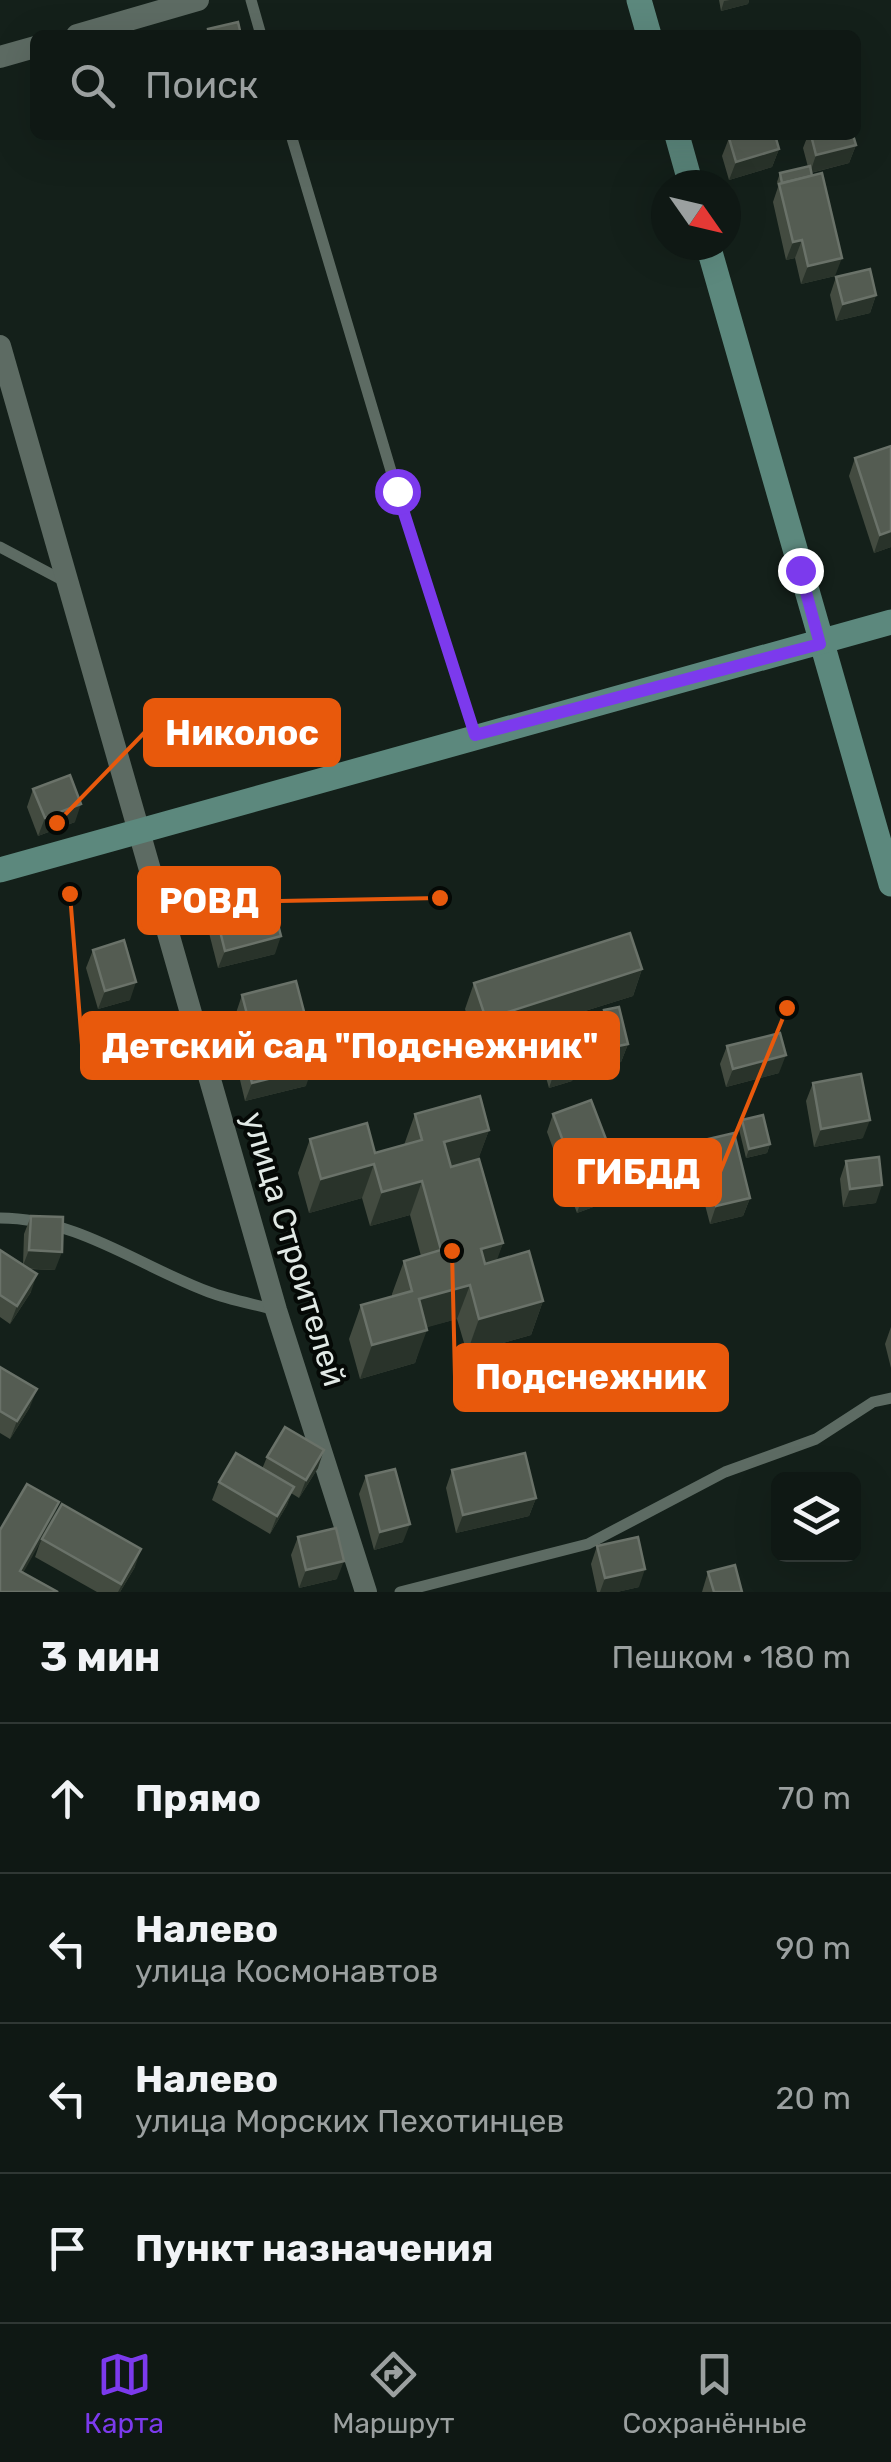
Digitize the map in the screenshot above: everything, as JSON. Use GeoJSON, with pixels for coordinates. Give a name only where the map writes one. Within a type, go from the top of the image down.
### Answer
{"type":"FeatureCollection","features":[{"type":"Feature","properties":{"kind":"street"},"geometry":{"type":"LineString","coordinates":[[94,30],[198,0]]}},
{"type":"Feature","properties":{"kind":"street"},"geometry":{"type":"LineString","coordinates":[[639,0],[648,30]]}},
{"type":"Feature","properties":{"kind":"street"},"geometry":{"type":"LineString","coordinates":[[0,57],[30,48]]}},
{"type":"Feature","properties":{"kind":"street"},"geometry":{"type":"LineString","coordinates":[[678,140],[687,170]]}},
{"type":"Feature","properties":{"kind":"street"},"geometry":{"type":"LineString","coordinates":[[712,260],[891,884]]}},
{"type":"Feature","properties":{"kind":"street","name":"улица Строителей"},"geometry":{"type":"LineString","coordinates":[[0,346],[276,1310],[366,1592]]}},
{"type":"Feature","properties":{"kind":"street"},"geometry":{"type":"LineString","coordinates":[[0,870],[891,622]]}},
{"type":"Feature","properties":{"kind":"lane"},"geometry":{"type":"LineString","coordinates":[[251,0],[260,30]]}},
{"type":"Feature","properties":{"kind":"lane"},"geometry":{"type":"LineString","coordinates":[[292,140],[397,491]]}},
{"type":"Feature","properties":{"kind":"lane"},"geometry":{"type":"LineString","coordinates":[[0,547],[70,584]]}},
{"type":"Feature","properties":{"kind":"lane"},"geometry":{"type":"LineString","coordinates":[[0,1218],[34,1218],[91,1238],[210,1293],[276,1310]]}},
{"type":"Feature","properties":{"kind":"lane"},"geometry":{"type":"LineString","coordinates":[[400,1592],[588,1544],[725,1472],[816,1439],[873,1402],[891,1398]]}},
{"type":"Feature","properties":{"kind":"path"},"geometry":{"type":"LineString","coordinates":[[397,491],[475,735]]}},
{"type":"Feature","properties":{"kind":"building"},"geometry":{"type":"Polygon","coordinates":[[[238,22],[240,30],[208,30],[238,22]]]}},
{"type":"Feature","properties":{"kind":"building"},"geometry":{"type":"Polygon","coordinates":[[[730,140],[776,140],[779,149],[736,162],[730,140]]]}},
{"type":"Feature","properties":{"kind":"building"},"geometry":{"type":"Polygon","coordinates":[[[812,140],[854,140],[856,145],[816,155],[812,140]]]}},
{"type":"Feature","properties":{"kind":"building"},"geometry":{"type":"Polygon","coordinates":[[[810,166],[812,176],[782,183],[780,173],[810,166]]]}},
{"type":"Feature","properties":{"kind":"building"},"geometry":{"type":"Polygon","coordinates":[[[822,173],[842,258],[808,266],[802,240],[793,242],[779,184],[822,173]]]}},
{"type":"Feature","properties":{"kind":"building"},"geometry":{"type":"Polygon","coordinates":[[[870,269],[876,295],[843,304],[836,277],[870,269]]]}},
{"type":"Feature","properties":{"kind":"building"},"geometry":{"type":"Polygon","coordinates":[[[891,446],[891,531],[880,535],[855,458],[891,446]]]}},
{"type":"Feature","properties":{"kind":"building"},"geometry":{"type":"Polygon","coordinates":[[[70,775],[81,804],[45,818],[33,789],[70,775]]]}},
{"type":"Feature","properties":{"kind":"building"},"geometry":{"type":"Polygon","coordinates":[[[270,893],[281,936],[225,951],[214,907],[270,893]]]}},
{"type":"Feature","properties":{"kind":"building"},"geometry":{"type":"Polygon","coordinates":[[[630,933],[642,969],[486,1019],[474,983],[630,933]]]}},
{"type":"Feature","properties":{"kind":"building"},"geometry":{"type":"Polygon","coordinates":[[[124,940],[136,982],[105,991],[93,950],[124,940]]]}},
{"type":"Feature","properties":{"kind":"building"},"geometry":{"type":"Polygon","coordinates":[[[296,981],[307,1023],[253,1037],[242,995],[296,981]]]}},
{"type":"Feature","properties":{"kind":"building"},"geometry":{"type":"Polygon","coordinates":[[[619,1007],[628,1044],[613,1047],[604,1010],[619,1007]]]}},
{"type":"Feature","properties":{"kind":"building"},"geometry":{"type":"Polygon","coordinates":[[[303,1030],[312,1068],[252,1083],[242,1045],[303,1030]]]}},
{"type":"Feature","properties":{"kind":"building"},"geometry":{"type":"Polygon","coordinates":[[[780,1033],[786,1055],[733,1069],[727,1046],[780,1033]]]}},
{"type":"Feature","properties":{"kind":"building"},"geometry":{"type":"Polygon","coordinates":[[[861,1074],[870,1120],[821,1129],[813,1083],[861,1074]]]}},
{"type":"Feature","properties":{"kind":"building"},"geometry":{"type":"Polygon","coordinates":[[[480,1096],[489,1130],[444,1142],[451,1167],[479,1159],[503,1243],[481,1249],[485,1264],[529,1251],[543,1301],[479,1319],[470,1285],[419,1299],[427,1330],[372,1345],[361,1305],[412,1291],[404,1261],[441,1250],[422,1181],[382,1192],[374,1164],[321,1179],[310,1139],[367,1123],[375,1153],[422,1140],[415,1114],[480,1096]]]}},
{"type":"Feature","properties":{"kind":"building"},"geometry":{"type":"Polygon","coordinates":[[[591,1100],[622,1181],[583,1195],[553,1114],[591,1100]]]}},
{"type":"Feature","properties":{"kind":"building"},"geometry":{"type":"Polygon","coordinates":[[[763,1115],[770,1144],[749,1149],[742,1120],[763,1115]]]}},
{"type":"Feature","properties":{"kind":"building"},"geometry":{"type":"Polygon","coordinates":[[[734,1133],[750,1198],[716,1206],[700,1141],[734,1133]]]}},
{"type":"Feature","properties":{"kind":"building"},"geometry":{"type":"Polygon","coordinates":[[[879,1157],[882,1185],[850,1189],[846,1161],[879,1157]]]}},
{"type":"Feature","properties":{"kind":"building"},"geometry":{"type":"Polygon","coordinates":[[[31,1216],[63,1217],[62,1252],[29,1250],[31,1216]]]}},
{"type":"Feature","properties":{"kind":"building"},"geometry":{"type":"Polygon","coordinates":[[[0,1250],[37,1274],[17,1306],[0,1295],[0,1250]]]}},
{"type":"Feature","properties":{"kind":"building"},"geometry":{"type":"Polygon","coordinates":[[[0,1367],[37,1389],[17,1421],[0,1411],[0,1367]]]}},
{"type":"Feature","properties":{"kind":"building"},"geometry":{"type":"Polygon","coordinates":[[[285,1427],[324,1450],[306,1480],[267,1457],[285,1427]]]}},
{"type":"Feature","properties":{"kind":"building"},"geometry":{"type":"Polygon","coordinates":[[[236,1453],[294,1487],[277,1516],[219,1482],[236,1453]]]}},
{"type":"Feature","properties":{"kind":"building"},"geometry":{"type":"Polygon","coordinates":[[[525,1453],[536,1498],[463,1515],[452,1470],[525,1453]]]}},
{"type":"Feature","properties":{"kind":"building"},"geometry":{"type":"Polygon","coordinates":[[[395,1469],[410,1524],[380,1532],[366,1476],[395,1469]]]}},
{"type":"Feature","properties":{"kind":"building"},"geometry":{"type":"Polygon","coordinates":[[[27,1484],[59,1502],[20,1571],[58,1592],[0,1592],[0,1530],[27,1484]]]}},
{"type":"Feature","properties":{"kind":"building"},"geometry":{"type":"Polygon","coordinates":[[[62,1504],[141,1549],[121,1584],[42,1539],[62,1504]]]}},
{"type":"Feature","properties":{"kind":"building"},"geometry":{"type":"Polygon","coordinates":[[[336,1528],[344,1561],[306,1570],[298,1537],[336,1528]]]}},
{"type":"Feature","properties":{"kind":"building"},"geometry":{"type":"Polygon","coordinates":[[[638,1537],[645,1569],[605,1578],[597,1546],[638,1537]]]}},
{"type":"Feature","properties":{"kind":"building"},"geometry":{"type":"Polygon","coordinates":[[[735,1565],[742,1592],[714,1592],[708,1572],[735,1565]]]}},
{"type":"Feature","properties":{"kind":"place","name":"Николос"},"geometry":{"type":"Point","coordinates":[57,823]}},
{"type":"Feature","properties":{"kind":"place","name":"Детский сад \"Подснежник\""},"geometry":{"type":"Point","coordinates":[70,894]}},
{"type":"Feature","properties":{"kind":"place","name":"РОВД"},"geometry":{"type":"Point","coordinates":[440,898]}},
{"type":"Feature","properties":{"kind":"place","name":"ГИБДД"},"geometry":{"type":"Point","coordinates":[787,1008]}},
{"type":"Feature","properties":{"kind":"place","name":"Подснежник"},"geometry":{"type":"Point","coordinates":[452,1251]}},
{"type":"Feature","properties":{"kind":"route"},"geometry":{"type":"LineString","coordinates":[[397,491],[475,735],[820,644],[800,570]]}}]}
